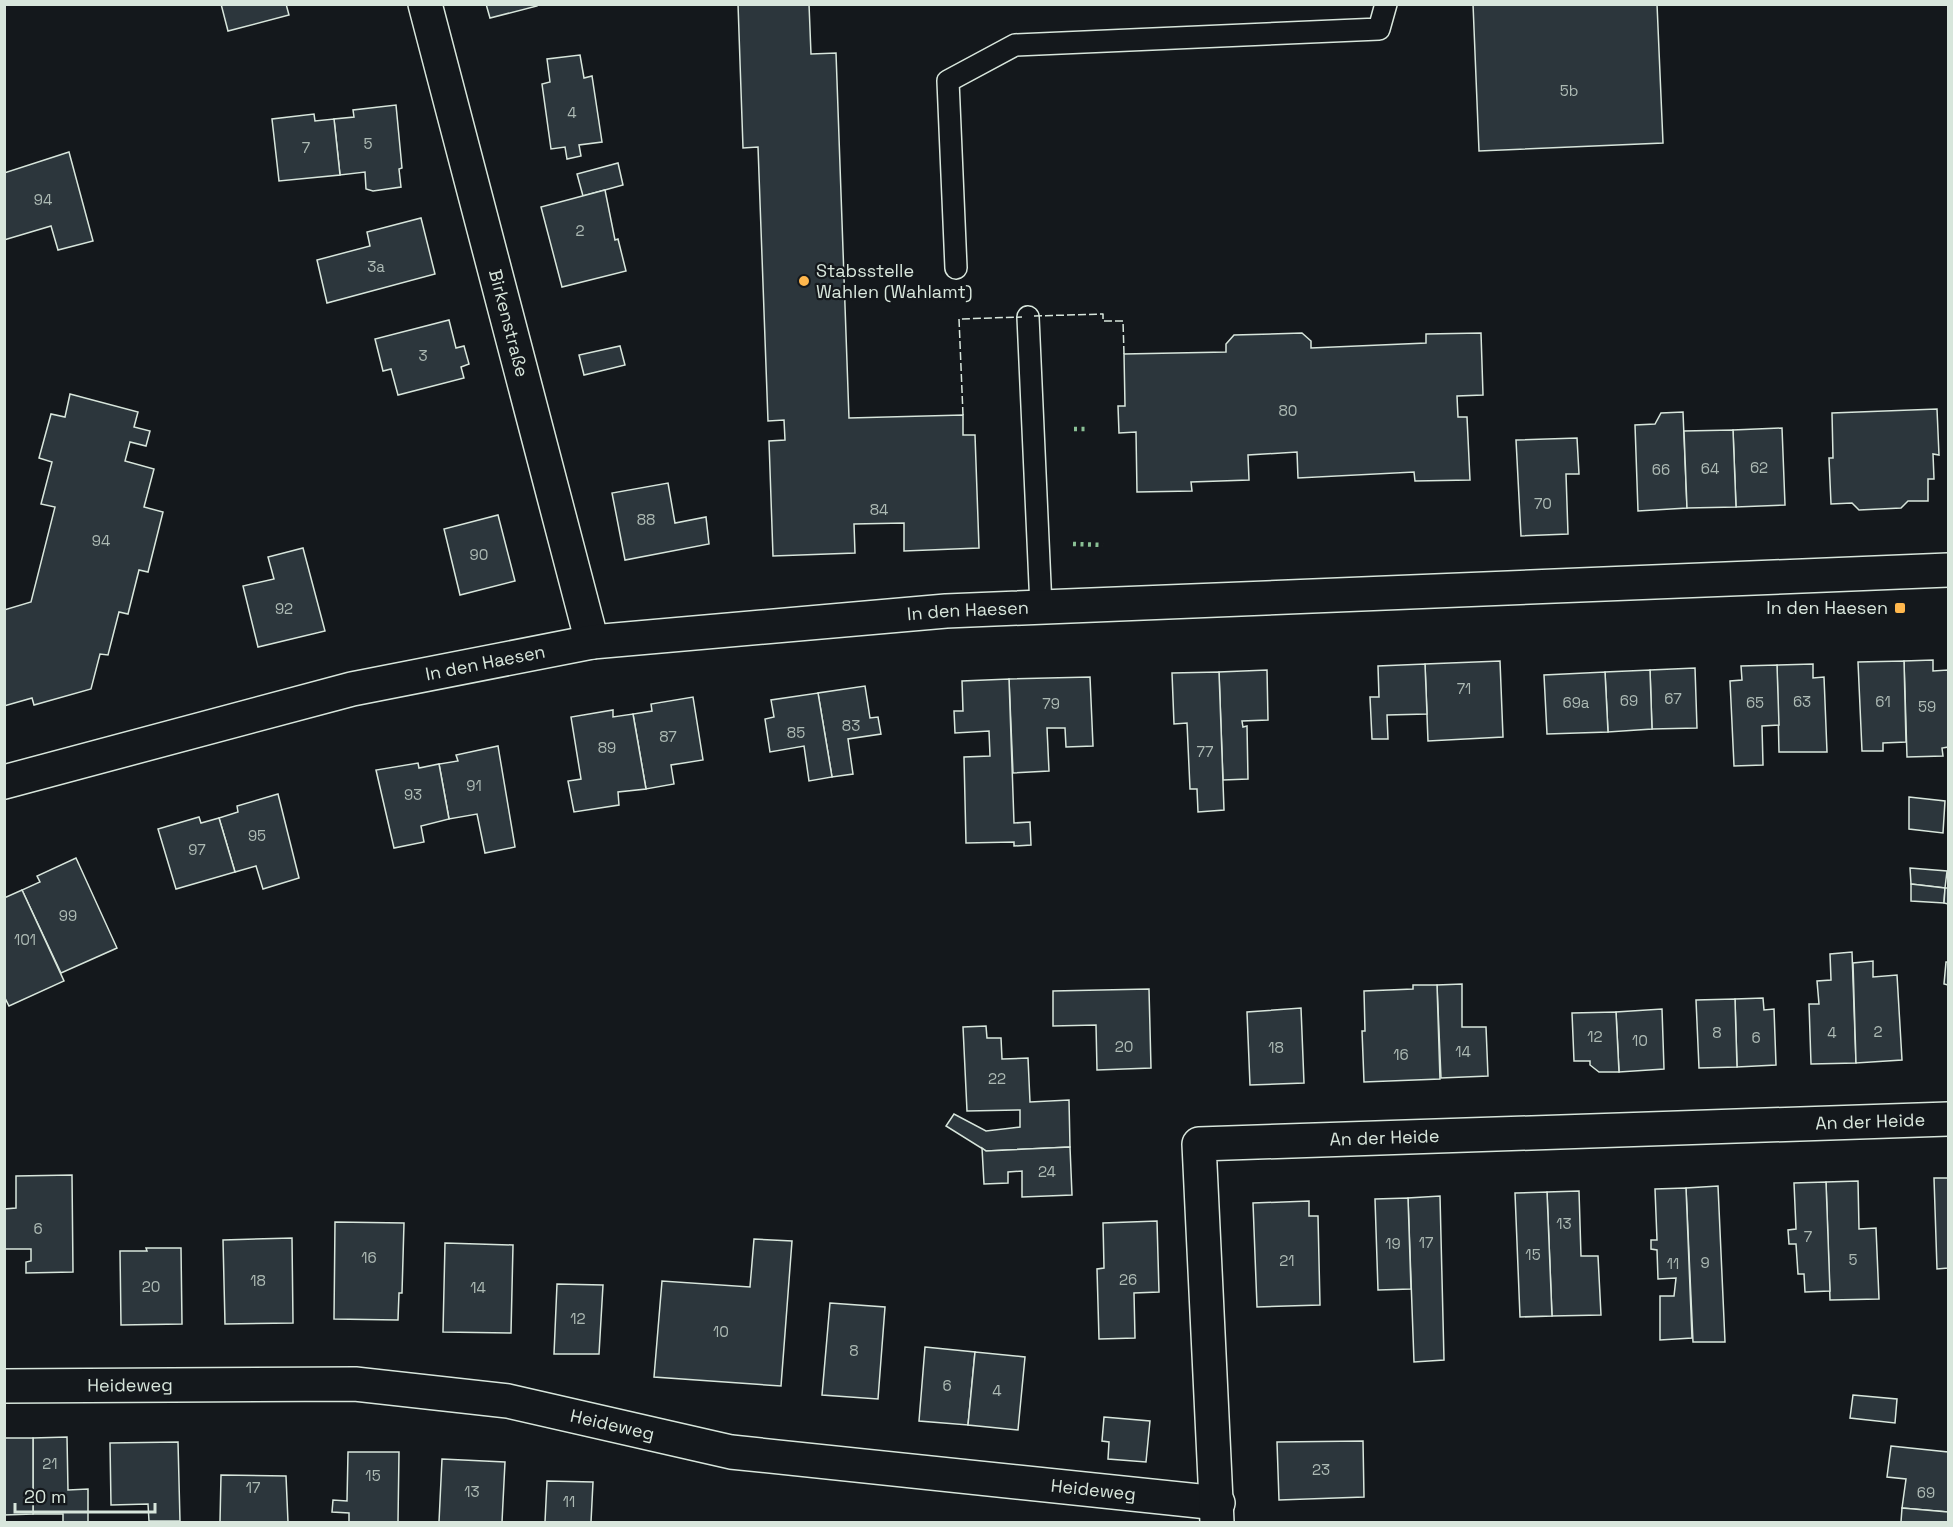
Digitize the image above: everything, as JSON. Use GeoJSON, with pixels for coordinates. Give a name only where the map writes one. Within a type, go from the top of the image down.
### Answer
{"type":"FeatureCollection","features":[{"type":"Feature","properties":{"kind":"street","name":"Birkenstraße"},"geometry":{"type":"LineString","coordinates":[[425,4],[592,642]]}},
{"type":"Feature","properties":{"kind":"street","name":"In den Haesen"},"geometry":{"type":"LineString","coordinates":[[4,782],[352,689],[592,642],[946,611],[1948,570]]}},
{"type":"Feature","properties":{"kind":"street","name":"An der Heide"},"geometry":{"type":"LineString","coordinates":[[1217,1513],[1199,1144],[1948,1119]]}},
{"type":"Feature","properties":{"kind":"street","name":"Heideweg"},"geometry":{"type":"LineString","coordinates":[[4,1386],[355,1384],[508,1401],[731,1452],[1217,1513]]}},
{"type":"Feature","properties":{"kind":"lane"},"geometry":{"type":"LineString","coordinates":[[956,268],[948,81],[1015,45],[1378,29],[1386,4]]}},
{"type":"Feature","properties":{"kind":"lane"},"geometry":{"type":"LineString","coordinates":[[1028,316],[1041,608]]}},
{"type":"Feature","properties":{"kind":"building"},"geometry":{"type":"Polygon","coordinates":[[[221,4],[286,4],[289,15],[228,31],[221,4]]]}},
{"type":"Feature","properties":{"kind":"building"},"geometry":{"type":"Polygon","coordinates":[[[486,4],[537,4],[537,6],[490,18],[486,4]]]}},
{"type":"Feature","properties":{"kind":"building","name":"Stabsstelle Wahlen (Wahlamt)"},"geometry":{"type":"Polygon","coordinates":[[[738,4],[809,4],[811,54],[836,53],[849,418],[963,415],[963,435],[975,435],[979,548],[904,551],[904,523],[854,524],[855,553],[773,556],[769,441],[785,440],[784,420],[768,421],[758,147],[743,148],[738,4]]]}},
{"type":"Feature","properties":{"kind":"building"},"geometry":{"type":"Polygon","coordinates":[[[1473,4],[1657,4],[1663,143],[1479,151],[1473,4]]]}},
{"type":"Feature","properties":{"kind":"building"},"geometry":{"type":"Polygon","coordinates":[[[580,55],[584,78],[592,76],[602,142],[579,145],[581,156],[567,159],[565,147],[551,149],[542,84],[550,82],[547,59],[580,55]]]}},
{"type":"Feature","properties":{"kind":"building"},"geometry":{"type":"Polygon","coordinates":[[[396,105],[402,168],[399,169],[401,187],[373,191],[366,189],[365,172],[340,175],[334,119],[354,117],[353,110],[396,105]]]}},
{"type":"Feature","properties":{"kind":"building"},"geometry":{"type":"Polygon","coordinates":[[[314,114],[315,121],[334,119],[340,175],[279,181],[272,119],[314,114]]]}},
{"type":"Feature","properties":{"kind":"building"},"geometry":{"type":"Polygon","coordinates":[[[69,152],[93,241],[58,250],[51,226],[4,240],[4,173],[69,152]]]}},
{"type":"Feature","properties":{"kind":"building"},"geometry":{"type":"Polygon","coordinates":[[[618,163],[623,185],[583,196],[577,174],[618,163]]]}},
{"type":"Feature","properties":{"kind":"building"},"geometry":{"type":"Polygon","coordinates":[[[605,190],[615,240],[618,239],[626,271],[562,287],[541,207],[605,190]]]}},
{"type":"Feature","properties":{"kind":"building"},"geometry":{"type":"Polygon","coordinates":[[[421,218],[435,274],[327,303],[317,260],[370,246],[367,232],[421,218]]]}},
{"type":"Feature","properties":{"kind":"building"},"geometry":{"type":"Polygon","coordinates":[[[449,320],[456,348],[464,346],[469,364],[461,367],[464,378],[398,395],[391,369],[383,371],[375,339],[449,320]]]}},
{"type":"Feature","properties":{"kind":"building"},"geometry":{"type":"Polygon","coordinates":[[[1302,333],[1311,341],[1311,348],[1426,343],[1426,334],[1481,333],[1483,395],[1457,396],[1458,417],[1467,417],[1470,480],[1415,481],[1414,472],[1298,478],[1297,452],[1248,455],[1249,480],[1191,482],[1192,491],[1137,492],[1136,432],[1119,433],[1118,406],[1125,406],[1124,354],[1226,352],[1226,344],[1234,335],[1302,333]]]}},
{"type":"Feature","properties":{"kind":"building"},"geometry":{"type":"Polygon","coordinates":[[[620,346],[625,365],[584,375],[579,355],[620,346]]]}},
{"type":"Feature","properties":{"kind":"building"},"geometry":{"type":"Polygon","coordinates":[[[70,394],[138,412],[134,427],[150,431],[146,446],[130,442],[125,461],[154,469],[144,507],[163,512],[148,572],[139,570],[128,614],[119,612],[108,655],[100,654],[91,689],[34,705],[32,698],[4,706],[4,610],[31,602],[55,507],[41,504],[52,462],[39,458],[51,414],[65,417],[70,394]]]}},
{"type":"Feature","properties":{"kind":"building"},"geometry":{"type":"Polygon","coordinates":[[[1937,409],[1939,455],[1933,454],[1934,479],[1928,479],[1928,501],[1908,501],[1901,508],[1859,510],[1852,503],[1831,504],[1829,458],[1833,458],[1832,413],[1937,409]]]}},
{"type":"Feature","properties":{"kind":"building"},"geometry":{"type":"Polygon","coordinates":[[[1683,412],[1687,508],[1638,511],[1635,425],[1655,424],[1661,413],[1683,412]]]}},
{"type":"Feature","properties":{"kind":"building"},"geometry":{"type":"Polygon","coordinates":[[[1782,428],[1785,505],[1736,507],[1733,430],[1782,428]]]}},
{"type":"Feature","properties":{"kind":"building"},"geometry":{"type":"Polygon","coordinates":[[[1733,430],[1736,507],[1687,508],[1684,431],[1733,430]]]}},
{"type":"Feature","properties":{"kind":"building"},"geometry":{"type":"Polygon","coordinates":[[[1577,438],[1579,474],[1566,474],[1568,534],[1521,536],[1516,440],[1577,438]]]}},
{"type":"Feature","properties":{"kind":"building"},"geometry":{"type":"Polygon","coordinates":[[[668,483],[675,523],[706,517],[709,544],[625,560],[612,493],[668,483]]]}},
{"type":"Feature","properties":{"kind":"building"},"geometry":{"type":"Polygon","coordinates":[[[498,515],[515,581],[460,595],[444,529],[498,515]]]}},
{"type":"Feature","properties":{"kind":"building"},"geometry":{"type":"Polygon","coordinates":[[[303,548],[325,631],[258,647],[243,586],[274,579],[268,557],[303,548]]]}},
{"type":"Feature","properties":{"kind":"building"},"geometry":{"type":"Polygon","coordinates":[[[1933,660],[1933,671],[1948,670],[1948,747],[1942,748],[1943,756],[1907,757],[1904,661],[1933,660]]]}},
{"type":"Feature","properties":{"kind":"building"},"geometry":{"type":"Polygon","coordinates":[[[1500,661],[1503,737],[1428,741],[1425,664],[1500,661]]]}},
{"type":"Feature","properties":{"kind":"building"},"geometry":{"type":"Polygon","coordinates":[[[1904,661],[1906,742],[1883,743],[1883,751],[1862,751],[1858,662],[1904,661]]]}},
{"type":"Feature","properties":{"kind":"building"},"geometry":{"type":"Polygon","coordinates":[[[1425,664],[1427,714],[1387,715],[1388,739],[1372,739],[1370,697],[1379,697],[1378,666],[1425,664]]]}},
{"type":"Feature","properties":{"kind":"building"},"geometry":{"type":"Polygon","coordinates":[[[1813,664],[1813,678],[1824,677],[1827,752],[1779,752],[1777,665],[1813,664]]]}},
{"type":"Feature","properties":{"kind":"building"},"geometry":{"type":"Polygon","coordinates":[[[1777,665],[1779,725],[1762,726],[1763,765],[1734,766],[1730,681],[1742,680],[1741,666],[1777,665]]]}},
{"type":"Feature","properties":{"kind":"building"},"geometry":{"type":"Polygon","coordinates":[[[1695,668],[1697,728],[1652,729],[1650,670],[1695,668]]]}},
{"type":"Feature","properties":{"kind":"building"},"geometry":{"type":"Polygon","coordinates":[[[1267,670],[1268,720],[1242,721],[1243,727],[1247,726],[1248,779],[1223,780],[1219,672],[1267,670]]]}},
{"type":"Feature","properties":{"kind":"building"},"geometry":{"type":"Polygon","coordinates":[[[1650,670],[1652,729],[1608,732],[1605,672],[1650,670]]]}},
{"type":"Feature","properties":{"kind":"building"},"geometry":{"type":"Polygon","coordinates":[[[1219,672],[1224,810],[1198,812],[1197,789],[1190,789],[1187,723],[1174,724],[1172,673],[1219,672]]]}},
{"type":"Feature","properties":{"kind":"building"},"geometry":{"type":"Polygon","coordinates":[[[1605,672],[1608,732],[1547,734],[1544,675],[1605,672]]]}},
{"type":"Feature","properties":{"kind":"building"},"geometry":{"type":"Polygon","coordinates":[[[1090,677],[1093,746],[1066,747],[1065,728],[1047,728],[1049,771],[1013,773],[1009,679],[1090,677]]]}},
{"type":"Feature","properties":{"kind":"building"},"geometry":{"type":"Polygon","coordinates":[[[1009,679],[1014,823],[1030,822],[1031,845],[1014,846],[1014,842],[966,843],[964,757],[990,756],[989,731],[955,733],[954,711],[963,711],[962,681],[1009,679]]]}},
{"type":"Feature","properties":{"kind":"building"},"geometry":{"type":"Polygon","coordinates":[[[865,686],[870,718],[878,717],[881,734],[848,739],[853,774],[832,777],[818,693],[865,686]]]}},
{"type":"Feature","properties":{"kind":"building"},"geometry":{"type":"Polygon","coordinates":[[[818,693],[832,777],[809,781],[804,746],[770,752],[765,719],[774,717],[771,700],[818,693]]]}},
{"type":"Feature","properties":{"kind":"building"},"geometry":{"type":"Polygon","coordinates":[[[693,697],[703,760],[671,765],[674,784],[646,789],[633,714],[652,711],[651,704],[693,697]]]}},
{"type":"Feature","properties":{"kind":"building"},"geometry":{"type":"Polygon","coordinates":[[[613,710],[613,717],[633,714],[646,789],[618,792],[619,805],[574,812],[568,781],[581,779],[571,717],[613,710]]]}},
{"type":"Feature","properties":{"kind":"building"},"geometry":{"type":"Polygon","coordinates":[[[498,746],[515,847],[485,853],[477,814],[449,819],[439,764],[458,761],[456,755],[498,746]]]}},
{"type":"Feature","properties":{"kind":"building"},"geometry":{"type":"Polygon","coordinates":[[[418,763],[419,768],[439,764],[449,819],[421,826],[424,842],[394,848],[376,770],[418,763]]]}},
{"type":"Feature","properties":{"kind":"building"},"geometry":{"type":"Polygon","coordinates":[[[278,794],[299,878],[263,889],[256,866],[235,872],[219,818],[238,812],[237,806],[278,794]]]}},
{"type":"Feature","properties":{"kind":"building"},"geometry":{"type":"Polygon","coordinates":[[[1909,797],[1945,801],[1943,833],[1909,829],[1909,797]]]}},
{"type":"Feature","properties":{"kind":"building"},"geometry":{"type":"Polygon","coordinates":[[[199,817],[201,823],[219,818],[235,872],[176,889],[158,829],[199,817]]]}},
{"type":"Feature","properties":{"kind":"building"},"geometry":{"type":"Polygon","coordinates":[[[76,858],[117,948],[61,973],[22,890],[40,882],[37,876],[76,858]]]}},
{"type":"Feature","properties":{"kind":"building"},"geometry":{"type":"Polygon","coordinates":[[[1910,868],[1947,871],[1945,888],[1911,884],[1910,868]]]}},
{"type":"Feature","properties":{"kind":"building"},"geometry":{"type":"Polygon","coordinates":[[[1911,884],[1945,888],[1944,903],[1911,901],[1911,884]]]}},
{"type":"Feature","properties":{"kind":"building"},"geometry":{"type":"Polygon","coordinates":[[[1945,888],[1948,888],[1948,904],[1944,903],[1945,888]]]}},
{"type":"Feature","properties":{"kind":"building"},"geometry":{"type":"Polygon","coordinates":[[[22,890],[64,981],[9,1006],[4,996],[4,898],[22,890]]]}},
{"type":"Feature","properties":{"kind":"building"},"geometry":{"type":"Polygon","coordinates":[[[1852,952],[1856,1063],[1811,1064],[1809,1004],[1819,1004],[1817,981],[1831,980],[1830,954],[1852,952]]]}},
{"type":"Feature","properties":{"kind":"building"},"geometry":{"type":"Polygon","coordinates":[[[1873,961],[1873,977],[1897,975],[1902,1060],[1856,1063],[1853,963],[1873,961]]]}},
{"type":"Feature","properties":{"kind":"building"},"geometry":{"type":"Polygon","coordinates":[[[1946,962],[1948,962],[1948,985],[1944,984],[1946,962]]]}},
{"type":"Feature","properties":{"kind":"building"},"geometry":{"type":"Polygon","coordinates":[[[1462,984],[1462,1027],[1486,1027],[1488,1076],[1441,1078],[1437,985],[1462,984]]]}},
{"type":"Feature","properties":{"kind":"building"},"geometry":{"type":"Polygon","coordinates":[[[1413,985],[1437,985],[1440,1079],[1364,1082],[1362,1031],[1365,1031],[1364,991],[1413,989],[1413,985]]]}},
{"type":"Feature","properties":{"kind":"building"},"geometry":{"type":"Polygon","coordinates":[[[1149,989],[1151,1068],[1097,1070],[1096,1025],[1053,1026],[1053,991],[1149,989]]]}},
{"type":"Feature","properties":{"kind":"building"},"geometry":{"type":"Polygon","coordinates":[[[1763,998],[1764,1010],[1774,1009],[1776,1065],[1737,1067],[1735,999],[1763,998]]]}},
{"type":"Feature","properties":{"kind":"building"},"geometry":{"type":"Polygon","coordinates":[[[1735,999],[1737,1067],[1699,1068],[1696,1000],[1735,999]]]}},
{"type":"Feature","properties":{"kind":"building"},"geometry":{"type":"Polygon","coordinates":[[[1301,1008],[1304,1083],[1250,1085],[1247,1012],[1301,1008]]]}},
{"type":"Feature","properties":{"kind":"building"},"geometry":{"type":"Polygon","coordinates":[[[1662,1009],[1664,1069],[1619,1072],[1616,1012],[1662,1009]]]}},
{"type":"Feature","properties":{"kind":"building"},"geometry":{"type":"Polygon","coordinates":[[[1616,1012],[1619,1072],[1599,1072],[1590,1065],[1590,1061],[1574,1061],[1572,1013],[1616,1012]]]}},
{"type":"Feature","properties":{"kind":"building"},"geometry":{"type":"Polygon","coordinates":[[[986,1026],[987,1038],[1001,1038],[1002,1059],[1028,1058],[1030,1102],[1069,1100],[1070,1147],[986,1151],[946,1126],[954,1114],[986,1131],[1020,1127],[1020,1110],[967,1111],[963,1027],[986,1026]]]}},
{"type":"Feature","properties":{"kind":"building"},"geometry":{"type":"Polygon","coordinates":[[[1070,1147],[1072,1195],[1022,1197],[1022,1171],[1008,1172],[1008,1183],[984,1184],[982,1148],[986,1151],[1070,1147]]]}},
{"type":"Feature","properties":{"kind":"building"},"geometry":{"type":"Polygon","coordinates":[[[72,1175],[73,1272],[26,1273],[26,1262],[31,1261],[31,1249],[4,1249],[4,1209],[16,1208],[16,1176],[72,1175]]]}},
{"type":"Feature","properties":{"kind":"building"},"geometry":{"type":"Polygon","coordinates":[[[1934,1178],[1948,1178],[1948,1268],[1937,1269],[1934,1178]]]}},
{"type":"Feature","properties":{"kind":"building"},"geometry":{"type":"Polygon","coordinates":[[[1858,1181],[1859,1229],[1876,1228],[1879,1299],[1830,1300],[1826,1182],[1858,1181]]]}},
{"type":"Feature","properties":{"kind":"building"},"geometry":{"type":"Polygon","coordinates":[[[1826,1182],[1830,1291],[1805,1292],[1804,1274],[1798,1274],[1796,1244],[1789,1244],[1788,1230],[1796,1229],[1794,1183],[1826,1182]]]}},
{"type":"Feature","properties":{"kind":"building"},"geometry":{"type":"Polygon","coordinates":[[[1718,1186],[1725,1342],[1693,1342],[1686,1188],[1718,1186]]]}},
{"type":"Feature","properties":{"kind":"building"},"geometry":{"type":"Polygon","coordinates":[[[1686,1188],[1692,1338],[1660,1340],[1660,1296],[1674,1296],[1676,1278],[1658,1279],[1657,1250],[1651,1249],[1651,1240],[1657,1240],[1655,1189],[1686,1188]]]}},
{"type":"Feature","properties":{"kind":"building"},"geometry":{"type":"Polygon","coordinates":[[[1579,1191],[1581,1256],[1598,1256],[1601,1315],[1552,1316],[1547,1192],[1579,1191]]]}},
{"type":"Feature","properties":{"kind":"building"},"geometry":{"type":"Polygon","coordinates":[[[1547,1192],[1552,1316],[1520,1317],[1515,1193],[1547,1192]]]}},
{"type":"Feature","properties":{"kind":"building"},"geometry":{"type":"Polygon","coordinates":[[[1440,1196],[1444,1360],[1414,1362],[1408,1198],[1440,1196]]]}},
{"type":"Feature","properties":{"kind":"building"},"geometry":{"type":"Polygon","coordinates":[[[1408,1198],[1411,1289],[1378,1290],[1375,1199],[1408,1198]]]}},
{"type":"Feature","properties":{"kind":"building"},"geometry":{"type":"Polygon","coordinates":[[[1309,1201],[1309,1216],[1318,1216],[1320,1305],[1257,1307],[1253,1203],[1309,1201]]]}},
{"type":"Feature","properties":{"kind":"building"},"geometry":{"type":"Polygon","coordinates":[[[1157,1221],[1159,1292],[1134,1293],[1135,1338],[1099,1339],[1097,1269],[1104,1268],[1103,1223],[1157,1221]]]}},
{"type":"Feature","properties":{"kind":"building"},"geometry":{"type":"Polygon","coordinates":[[[335,1222],[404,1223],[402,1293],[399,1293],[398,1320],[334,1319],[335,1222]]]}},
{"type":"Feature","properties":{"kind":"building"},"geometry":{"type":"Polygon","coordinates":[[[292,1238],[293,1323],[225,1324],[223,1240],[292,1238]]]}},
{"type":"Feature","properties":{"kind":"building"},"geometry":{"type":"Polygon","coordinates":[[[754,1239],[792,1241],[781,1386],[654,1377],[662,1281],[750,1287],[754,1239]]]}},
{"type":"Feature","properties":{"kind":"building"},"geometry":{"type":"Polygon","coordinates":[[[445,1243],[513,1245],[511,1333],[443,1332],[445,1243]]]}},
{"type":"Feature","properties":{"kind":"building"},"geometry":{"type":"Polygon","coordinates":[[[146,1248],[181,1248],[182,1324],[121,1325],[120,1251],[147,1251],[146,1248]]]}},
{"type":"Feature","properties":{"kind":"building"},"geometry":{"type":"Polygon","coordinates":[[[557,1284],[603,1285],[599,1354],[554,1354],[557,1284]]]}},
{"type":"Feature","properties":{"kind":"building"},"geometry":{"type":"Polygon","coordinates":[[[830,1303],[885,1307],[878,1399],[822,1395],[830,1303]]]}},
{"type":"Feature","properties":{"kind":"building"},"geometry":{"type":"Polygon","coordinates":[[[925,1347],[975,1352],[968,1425],[919,1421],[925,1347]]]}},
{"type":"Feature","properties":{"kind":"building"},"geometry":{"type":"Polygon","coordinates":[[[975,1352],[1025,1357],[1018,1430],[968,1425],[975,1352]]]}},
{"type":"Feature","properties":{"kind":"building"},"geometry":{"type":"Polygon","coordinates":[[[1853,1395],[1897,1399],[1895,1423],[1850,1418],[1853,1395]]]}},
{"type":"Feature","properties":{"kind":"building"},"geometry":{"type":"Polygon","coordinates":[[[1104,1417],[1150,1421],[1146,1462],[1108,1459],[1109,1442],[1102,1441],[1104,1417]]]}},
{"type":"Feature","properties":{"kind":"building"},"geometry":{"type":"Polygon","coordinates":[[[67,1437],[68,1490],[88,1489],[88,1522],[63,1522],[63,1514],[33,1514],[33,1438],[67,1437]]]}},
{"type":"Feature","properties":{"kind":"building"},"geometry":{"type":"Polygon","coordinates":[[[4,1438],[33,1438],[33,1514],[4,1515],[4,1438]]]}},
{"type":"Feature","properties":{"kind":"building"},"geometry":{"type":"Polygon","coordinates":[[[1363,1441],[1364,1497],[1279,1500],[1277,1442],[1363,1441]]]}},
{"type":"Feature","properties":{"kind":"building"},"geometry":{"type":"Polygon","coordinates":[[[178,1442],[180,1521],[149,1521],[148,1504],[111,1505],[110,1443],[178,1442]]]}},
{"type":"Feature","properties":{"kind":"building"},"geometry":{"type":"Polygon","coordinates":[[[1891,1446],[1948,1452],[1948,1512],[1902,1508],[1906,1479],[1887,1477],[1891,1446]]]}},
{"type":"Feature","properties":{"kind":"building"},"geometry":{"type":"Polygon","coordinates":[[[348,1452],[399,1452],[398,1522],[349,1522],[349,1513],[332,1512],[333,1500],[347,1501],[348,1452]]]}},
{"type":"Feature","properties":{"kind":"building"},"geometry":{"type":"Polygon","coordinates":[[[442,1459],[505,1462],[502,1522],[439,1522],[442,1459]]]}},
{"type":"Feature","properties":{"kind":"building"},"geometry":{"type":"Polygon","coordinates":[[[221,1475],[286,1476],[288,1522],[220,1522],[221,1475]]]}},
{"type":"Feature","properties":{"kind":"building"},"geometry":{"type":"Polygon","coordinates":[[[547,1481],[593,1482],[591,1522],[545,1522],[547,1481]]]}},
{"type":"Feature","properties":{"kind":"building"},"geometry":{"type":"Polygon","coordinates":[[[1902,1508],[1948,1512],[1948,1522],[1901,1522],[1902,1508]]]}},
{"type":"Feature","properties":{"kind":"hedge"},"geometry":{"type":"LineString","coordinates":[[1074,429],[1088,429]]}},
{"type":"Feature","properties":{"kind":"hedge"},"geometry":{"type":"LineString","coordinates":[[1073,544],[1103,545]]}},
{"type":"Feature","properties":{"kind":"fence"},"geometry":{"type":"LineString","coordinates":[[1034,316],[1103,314],[1103,321],[1123,321],[1124,354]]}},
{"type":"Feature","properties":{"kind":"fence"},"geometry":{"type":"LineString","coordinates":[[963,415],[959,319],[1022,317]]}},
{"type":"Feature","properties":{"kind":"place","name":"Stabsstelle Wahlen (Wahlamt)"},"geometry":{"type":"Point","coordinates":[804,281]}},
{"type":"Feature","properties":{"kind":"place","name":"In den Haesen"},"geometry":{"type":"Point","coordinates":[1900,608]}}]}
